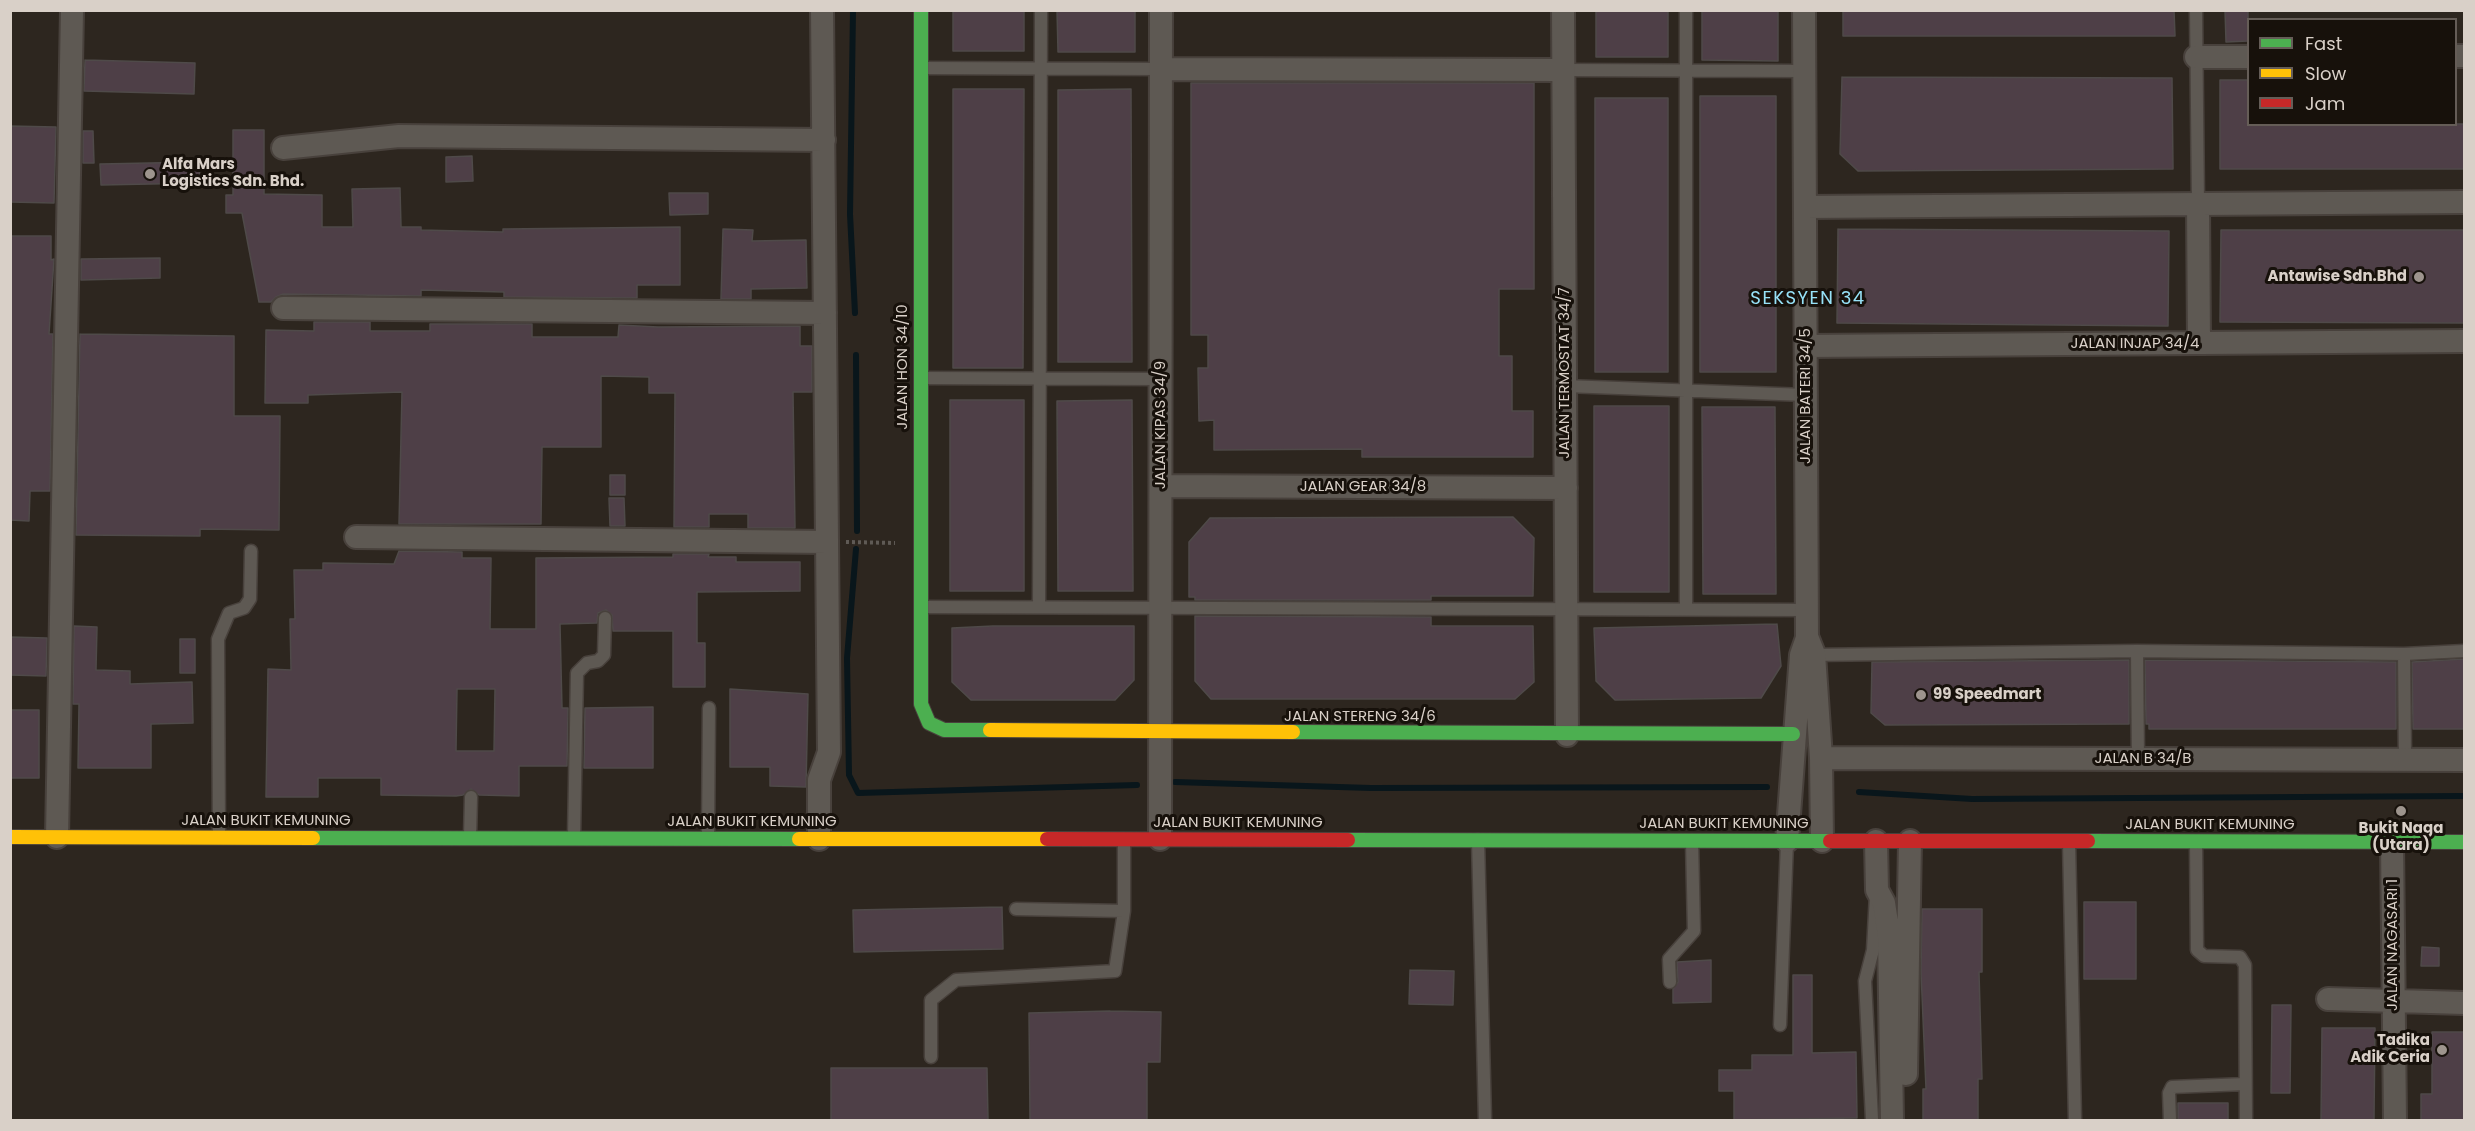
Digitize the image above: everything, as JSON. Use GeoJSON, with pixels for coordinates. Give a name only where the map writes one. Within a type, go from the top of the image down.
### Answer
{"type":"FeatureCollection","features":[{"type":"Feature","properties":{"kind":"main road","name":"JALAN HON 34/10"},"geometry":{"type":"LineString","coordinates":[[921,10],[919,607],[921,704],[929,723]]}},
{"type":"Feature","properties":{"kind":"main road","name":"JALAN STERENG 34/6"},"geometry":{"type":"LineString","coordinates":[[929,723],[944,730],[1793,735]]}},
{"type":"Feature","properties":{"kind":"main road","name":"JALAN BUKIT KEMUNING"},"geometry":{"type":"LineString","coordinates":[[10,837],[2464,842]]}},
{"type":"Feature","properties":{"kind":"street"},"geometry":{"type":"LineString","coordinates":[[57,837],[72,10]]}},
{"type":"Feature","properties":{"kind":"street"},"geometry":{"type":"LineString","coordinates":[[819,839],[819,780],[829,752],[822,10]]}},
{"type":"Feature","properties":{"kind":"street","name":"JALAN KIPAS 34/9"},"geometry":{"type":"LineString","coordinates":[[1160,839],[1161,10]]}},
{"type":"Feature","properties":{"kind":"street","name":"JALAN TERMOSTAT 34/7"},"geometry":{"type":"LineString","coordinates":[[1563,10],[1567,735]]}},
{"type":"Feature","properties":{"kind":"street","name":"JALAN BATERI 34/5"},"geometry":{"type":"LineString","coordinates":[[1804,10],[1807,649]]}},
{"type":"Feature","properties":{"kind":"street"},"geometry":{"type":"LineString","coordinates":[[2196,57],[2247,57]]}},
{"type":"Feature","properties":{"kind":"street"},"geometry":{"type":"LineString","coordinates":[[1161,69],[1563,70]]}},
{"type":"Feature","properties":{"kind":"street"},"geometry":{"type":"LineString","coordinates":[[283,147],[399,136],[824,140]]}},
{"type":"Feature","properties":{"kind":"street"},"geometry":{"type":"LineString","coordinates":[[1805,207],[2464,202]]}},
{"type":"Feature","properties":{"kind":"street"},"geometry":{"type":"LineString","coordinates":[[2198,204],[2199,343]]}},
{"type":"Feature","properties":{"kind":"street"},"geometry":{"type":"LineString","coordinates":[[283,308],[825,313]]}},
{"type":"Feature","properties":{"kind":"street","name":"JALAN INJAP 34/4"},"geometry":{"type":"LineString","coordinates":[[1806,346],[2464,341]]}},
{"type":"Feature","properties":{"kind":"street","name":"JALAN GEAR 34/8"},"geometry":{"type":"LineString","coordinates":[[1161,486],[1566,488]]}},
{"type":"Feature","properties":{"kind":"street"},"geometry":{"type":"LineString","coordinates":[[356,537],[827,542]]}},
{"type":"Feature","properties":{"kind":"street"},"geometry":{"type":"LineString","coordinates":[[1787,841],[1793,735],[1807,649]]}},
{"type":"Feature","properties":{"kind":"street"},"geometry":{"type":"LineString","coordinates":[[1807,649],[1821,758],[1822,841]]}},
{"type":"Feature","properties":{"kind":"street","name":"JALAN B 34/B"},"geometry":{"type":"LineString","coordinates":[[1821,758],[2464,759]]}},
{"type":"Feature","properties":{"kind":"street"},"geometry":{"type":"LineString","coordinates":[[1876,841],[1877,890],[1884,903],[1889,936],[1882,1120]]}},
{"type":"Feature","properties":{"kind":"street"},"geometry":{"type":"LineString","coordinates":[[1906,1120],[1910,841]]}},
{"type":"Feature","properties":{"kind":"street","name":"JALAN NAGASARI 1"},"geometry":{"type":"LineString","coordinates":[[2392,842],[2395,1120]]}},
{"type":"Feature","properties":{"kind":"street"},"geometry":{"type":"LineString","coordinates":[[2328,999],[2464,1003]]}},
{"type":"Feature","properties":{"kind":"lane"},"geometry":{"type":"LineString","coordinates":[[1038,607],[1041,10]]}},
{"type":"Feature","properties":{"kind":"lane"},"geometry":{"type":"LineString","coordinates":[[1686,10],[1686,609]]}},
{"type":"Feature","properties":{"kind":"lane"},"geometry":{"type":"LineString","coordinates":[[2196,10],[2198,204]]}},
{"type":"Feature","properties":{"kind":"lane"},"geometry":{"type":"LineString","coordinates":[[921,68],[1161,69]]}},
{"type":"Feature","properties":{"kind":"lane"},"geometry":{"type":"LineString","coordinates":[[1563,70],[1804,72]]}},
{"type":"Feature","properties":{"kind":"lane"},"geometry":{"type":"LineString","coordinates":[[919,378],[1161,379]]}},
{"type":"Feature","properties":{"kind":"lane"},"geometry":{"type":"LineString","coordinates":[[1565,386],[1806,395]]}},
{"type":"Feature","properties":{"kind":"lane"},"geometry":{"type":"LineString","coordinates":[[219,837],[218,639],[230,613],[244,608],[250,599],[251,551]]}},
{"type":"Feature","properties":{"kind":"lane"},"geometry":{"type":"LineString","coordinates":[[919,607],[1807,610]]}},
{"type":"Feature","properties":{"kind":"lane"},"geometry":{"type":"LineString","coordinates":[[574,838],[577,673],[587,663],[598,662],[604,655],[605,618]]}},
{"type":"Feature","properties":{"kind":"lane"},"geometry":{"type":"LineString","coordinates":[[1807,649],[2404,654],[2464,651]]}},
{"type":"Feature","properties":{"kind":"lane"},"geometry":{"type":"LineString","coordinates":[[2137,651],[2138,759]]}},
{"type":"Feature","properties":{"kind":"lane"},"geometry":{"type":"LineString","coordinates":[[2404,654],[2405,759]]}},
{"type":"Feature","properties":{"kind":"lane"},"geometry":{"type":"LineString","coordinates":[[708,838],[709,708]]}},
{"type":"Feature","properties":{"kind":"lane"},"geometry":{"type":"LineString","coordinates":[[470,838],[471,796]]}},
{"type":"Feature","properties":{"kind":"lane"},"geometry":{"type":"LineString","coordinates":[[931,1057],[931,1000],[956,980],[1115,971],[1124,911],[1124,839]]}},
{"type":"Feature","properties":{"kind":"lane"},"geometry":{"type":"LineString","coordinates":[[1478,840],[1485,1120]]}},
{"type":"Feature","properties":{"kind":"lane"},"geometry":{"type":"LineString","coordinates":[[1670,982],[1669,959],[1694,931],[1692,840]]}},
{"type":"Feature","properties":{"kind":"lane"},"geometry":{"type":"LineString","coordinates":[[1780,1025],[1787,841]]}},
{"type":"Feature","properties":{"kind":"lane"},"geometry":{"type":"LineString","coordinates":[[2068,841],[2075,1120]]}},
{"type":"Feature","properties":{"kind":"lane"},"geometry":{"type":"LineString","coordinates":[[2196,841],[2197,950],[2204,956],[2240,957],[2246,964],[2246,1120]]}},
{"type":"Feature","properties":{"kind":"lane"},"geometry":{"type":"LineString","coordinates":[[1016,909],[1124,911]]}},
{"type":"Feature","properties":{"kind":"lane"},"geometry":{"type":"LineString","coordinates":[[2170,1120],[2169,1093],[2172,1087],[2246,1084]]}},
{"type":"Feature","properties":{"kind":"path"},"geometry":{"type":"LineString","coordinates":[[827,542],[919,543]]}},
{"type":"Feature","properties":{"kind":"building"},"geometry":{"type":"Polygon","coordinates":[[[953,10],[1024,10],[1024,51],[953,51],[953,10]]]}},
{"type":"Feature","properties":{"kind":"building"},"geometry":{"type":"Polygon","coordinates":[[[1057,10],[1135,10],[1135,52],[1058,52],[1057,10]]]}},
{"type":"Feature","properties":{"kind":"building"},"geometry":{"type":"Polygon","coordinates":[[[1596,10],[1668,10],[1668,57],[1596,57],[1596,10]]]}},
{"type":"Feature","properties":{"kind":"building"},"geometry":{"type":"Polygon","coordinates":[[[1702,10],[1778,10],[1778,61],[1702,60],[1702,10]]]}},
{"type":"Feature","properties":{"kind":"building"},"geometry":{"type":"Polygon","coordinates":[[[1843,10],[2174,10],[2175,36],[1843,36],[1843,10]]]}},
{"type":"Feature","properties":{"kind":"building"},"geometry":{"type":"Polygon","coordinates":[[[2225,10],[2248,10],[2247,41],[2226,42],[2225,10]]]}},
{"type":"Feature","properties":{"kind":"building"},"geometry":{"type":"Polygon","coordinates":[[[85,60],[195,63],[194,94],[84,91],[85,60]]]}},
{"type":"Feature","properties":{"kind":"building"},"geometry":{"type":"Polygon","coordinates":[[[1842,77],[2172,78],[2173,169],[1858,171],[1840,154],[1842,77]]]}},
{"type":"Feature","properties":{"kind":"building"},"geometry":{"type":"Polygon","coordinates":[[[2220,80],[2247,80],[2247,126],[2457,126],[2457,124],[2464,124],[2464,169],[2220,169],[2220,80]]]}},
{"type":"Feature","properties":{"kind":"building"},"geometry":{"type":"Polygon","coordinates":[[[1191,83],[1534,83],[1534,289],[1499,289],[1499,356],[1512,356],[1512,411],[1533,411],[1533,457],[1362,457],[1362,449],[1214,450],[1214,420],[1199,421],[1198,368],[1208,368],[1208,335],[1191,335],[1191,83]]]}},
{"type":"Feature","properties":{"kind":"building"},"geometry":{"type":"Polygon","coordinates":[[[953,89],[1024,89],[1023,368],[953,368],[953,89]]]}},
{"type":"Feature","properties":{"kind":"building"},"geometry":{"type":"Polygon","coordinates":[[[1131,89],[1132,362],[1058,362],[1058,90],[1131,89]]]}},
{"type":"Feature","properties":{"kind":"building"},"geometry":{"type":"Polygon","coordinates":[[[1700,96],[1776,96],[1776,372],[1700,372],[1700,96]]]}},
{"type":"Feature","properties":{"kind":"building"},"geometry":{"type":"Polygon","coordinates":[[[1595,98],[1668,98],[1668,372],[1595,372],[1595,98]]]}},
{"type":"Feature","properties":{"kind":"building"},"geometry":{"type":"Polygon","coordinates":[[[10,126],[56,127],[54,203],[10,202],[10,126]]]}},
{"type":"Feature","properties":{"kind":"building"},"geometry":{"type":"Polygon","coordinates":[[[233,130],[264,130],[264,194],[322,195],[322,227],[353,227],[352,189],[400,188],[401,227],[421,227],[421,230],[503,232],[503,229],[680,227],[680,285],[637,285],[637,298],[504,297],[504,292],[421,290],[421,296],[283,294],[271,302],[259,302],[242,213],[226,213],[226,195],[233,195],[233,130]]]}},
{"type":"Feature","properties":{"kind":"building"},"geometry":{"type":"Polygon","coordinates":[[[83,131],[93,131],[94,163],[83,163],[83,131]]]}},
{"type":"Feature","properties":{"kind":"building"},"geometry":{"type":"Polygon","coordinates":[[[472,156],[473,181],[446,182],[446,157],[472,156]]]}},
{"type":"Feature","properties":{"kind":"building","name":"Alfa Mars Logistics Sdn. Bhd."},"geometry":{"type":"Polygon","coordinates":[[[199,162],[200,183],[101,185],[100,164],[199,162]]]}},
{"type":"Feature","properties":{"kind":"building"},"geometry":{"type":"Polygon","coordinates":[[[669,193],[708,193],[708,214],[670,215],[669,193]]]}},
{"type":"Feature","properties":{"kind":"building"},"geometry":{"type":"Polygon","coordinates":[[[723,229],[753,230],[752,241],[806,240],[807,288],[751,289],[751,299],[721,299],[723,229]]]}},
{"type":"Feature","properties":{"kind":"building"},"geometry":{"type":"Polygon","coordinates":[[[1838,229],[2169,231],[2168,326],[1837,323],[1838,229]]]}},
{"type":"Feature","properties":{"kind":"building"},"geometry":{"type":"Polygon","coordinates":[[[2221,230],[2464,230],[2464,323],[2220,322],[2221,230]]]}},
{"type":"Feature","properties":{"kind":"building"},"geometry":{"type":"Polygon","coordinates":[[[10,236],[51,236],[51,260],[54,259],[49,334],[53,334],[50,491],[30,491],[29,521],[10,520],[10,236]]]}},
{"type":"Feature","properties":{"kind":"building"},"geometry":{"type":"Polygon","coordinates":[[[160,258],[160,278],[81,280],[81,259],[160,258]]]}},
{"type":"Feature","properties":{"kind":"building"},"geometry":{"type":"Polygon","coordinates":[[[314,322],[370,322],[370,331],[430,331],[430,324],[532,324],[532,337],[618,337],[619,325],[800,326],[800,346],[812,346],[812,392],[793,392],[795,528],[748,528],[748,514],[709,514],[709,527],[674,527],[675,393],[649,393],[649,377],[601,376],[601,447],[542,447],[541,524],[399,524],[402,392],[308,395],[308,403],[265,403],[266,330],[314,331],[314,322]]]}},
{"type":"Feature","properties":{"kind":"building"},"geometry":{"type":"Polygon","coordinates":[[[80,334],[234,336],[234,416],[280,416],[279,530],[200,529],[200,536],[76,535],[80,334]]]}},
{"type":"Feature","properties":{"kind":"building"},"geometry":{"type":"Polygon","coordinates":[[[950,400],[1024,400],[1024,591],[950,591],[950,400]]]}},
{"type":"Feature","properties":{"kind":"building"},"geometry":{"type":"Polygon","coordinates":[[[1132,400],[1133,591],[1058,591],[1057,401],[1132,400]]]}},
{"type":"Feature","properties":{"kind":"building"},"geometry":{"type":"Polygon","coordinates":[[[1594,406],[1669,406],[1669,592],[1594,592],[1594,406]]]}},
{"type":"Feature","properties":{"kind":"building"},"geometry":{"type":"Polygon","coordinates":[[[1702,407],[1775,407],[1776,594],[1703,594],[1702,407]]]}},
{"type":"Feature","properties":{"kind":"building"},"geometry":{"type":"Polygon","coordinates":[[[610,475],[625,475],[625,495],[610,495],[610,475]]]}},
{"type":"Feature","properties":{"kind":"building"},"geometry":{"type":"Polygon","coordinates":[[[609,498],[624,498],[625,526],[610,526],[609,498]]]}},
{"type":"Feature","properties":{"kind":"building"},"geometry":{"type":"Polygon","coordinates":[[[1513,517],[1534,538],[1533,596],[1431,596],[1431,600],[1195,600],[1195,597],[1189,597],[1189,542],[1210,518],[1513,517]]]}},
{"type":"Feature","properties":{"kind":"building"},"geometry":{"type":"Polygon","coordinates":[[[399,551],[462,552],[462,558],[491,558],[490,629],[536,629],[536,558],[673,557],[673,554],[709,554],[708,557],[736,557],[736,562],[800,562],[800,591],[697,592],[697,643],[705,643],[705,687],[673,687],[673,631],[613,631],[612,615],[606,610],[598,613],[597,623],[560,624],[562,708],[568,708],[567,766],[519,766],[519,796],[479,795],[471,789],[463,795],[456,796],[381,795],[381,778],[318,778],[318,797],[266,797],[268,669],[291,670],[290,619],[295,619],[294,570],[323,570],[323,563],[394,564],[399,551]],[[457,689],[456,751],[494,751],[495,689],[457,689]]]}},
{"type":"Feature","properties":{"kind":"building"},"geometry":{"type":"Polygon","coordinates":[[[1195,616],[1431,617],[1431,626],[1533,626],[1534,682],[1515,699],[1211,699],[1195,681],[1195,616]]]}},
{"type":"Feature","properties":{"kind":"building"},"geometry":{"type":"Polygon","coordinates":[[[1777,624],[1781,666],[1761,698],[1615,700],[1596,681],[1594,628],[1777,624]]]}},
{"type":"Feature","properties":{"kind":"building"},"geometry":{"type":"Polygon","coordinates":[[[74,626],[97,627],[96,670],[130,671],[130,684],[192,682],[193,723],[151,724],[151,768],[78,768],[79,704],[73,704],[74,626]]]}},
{"type":"Feature","properties":{"kind":"building"},"geometry":{"type":"Polygon","coordinates":[[[1134,626],[1134,680],[1115,700],[971,700],[952,682],[952,628],[1134,626]]]}},
{"type":"Feature","properties":{"kind":"building"},"geometry":{"type":"Polygon","coordinates":[[[10,637],[47,638],[46,676],[10,675],[10,637]]]}},
{"type":"Feature","properties":{"kind":"building"},"geometry":{"type":"Polygon","coordinates":[[[180,639],[195,639],[195,673],[180,673],[180,639]]]}},
{"type":"Feature","properties":{"kind":"building"},"geometry":{"type":"Polygon","coordinates":[[[2464,659],[2464,729],[2413,729],[2412,662],[2464,659]]]}},
{"type":"Feature","properties":{"kind":"building"},"geometry":{"type":"Polygon","coordinates":[[[2129,660],[2129,724],[1885,725],[1871,713],[1872,662],[2129,660]]]}},
{"type":"Feature","properties":{"kind":"building"},"geometry":{"type":"Polygon","coordinates":[[[2145,660],[2396,662],[2396,729],[2149,729],[2149,724],[2146,724],[2145,660]]]}},
{"type":"Feature","properties":{"kind":"building"},"geometry":{"type":"Polygon","coordinates":[[[730,689],[808,694],[806,787],[770,786],[770,767],[730,767],[730,689]]]}},
{"type":"Feature","properties":{"kind":"building"},"geometry":{"type":"Polygon","coordinates":[[[653,707],[653,768],[584,768],[585,708],[653,707]]]}},
{"type":"Feature","properties":{"kind":"building"},"geometry":{"type":"Polygon","coordinates":[[[10,710],[39,710],[39,778],[10,778],[10,710]]]}},
{"type":"Feature","properties":{"kind":"building"},"geometry":{"type":"Polygon","coordinates":[[[2084,902],[2136,902],[2136,979],[2084,979],[2084,902]]]}},
{"type":"Feature","properties":{"kind":"building"},"geometry":{"type":"Polygon","coordinates":[[[1002,907],[1003,949],[854,952],[853,910],[1002,907]]]}},
{"type":"Feature","properties":{"kind":"building"},"geometry":{"type":"Polygon","coordinates":[[[1922,909],[1982,909],[1982,972],[1979,972],[1982,1079],[1978,1079],[1978,1120],[1923,1120],[1923,1089],[1926,1089],[1921,972],[1922,909]]]}},
{"type":"Feature","properties":{"kind":"building"},"geometry":{"type":"Polygon","coordinates":[[[2422,947],[2439,948],[2439,966],[2421,966],[2422,947]]]}},
{"type":"Feature","properties":{"kind":"building"},"geometry":{"type":"Polygon","coordinates":[[[1711,960],[1711,1002],[1673,1003],[1673,989],[1678,982],[1677,962],[1711,960]]]}},
{"type":"Feature","properties":{"kind":"building"},"geometry":{"type":"Polygon","coordinates":[[[1410,970],[1454,971],[1453,1005],[1409,1004],[1410,970]]]}},
{"type":"Feature","properties":{"kind":"building"},"geometry":{"type":"Polygon","coordinates":[[[1793,975],[1812,975],[1812,1053],[1856,1052],[1857,1118],[1734,1120],[1734,1091],[1719,1091],[1719,1070],[1752,1070],[1752,1055],[1793,1055],[1793,975]]]}},
{"type":"Feature","properties":{"kind":"building"},"geometry":{"type":"Polygon","coordinates":[[[2272,1005],[2291,1005],[2290,1093],[2271,1093],[2272,1005]]]}},
{"type":"Feature","properties":{"kind":"building"},"geometry":{"type":"Polygon","coordinates":[[[1161,1012],[1160,1062],[1147,1062],[1147,1120],[1030,1120],[1029,1013],[1161,1012]]]}},
{"type":"Feature","properties":{"kind":"building"},"geometry":{"type":"Polygon","coordinates":[[[2322,1028],[2375,1028],[2374,1120],[2321,1120],[2322,1028]]]}},
{"type":"Feature","properties":{"kind":"building"},"geometry":{"type":"Polygon","coordinates":[[[2432,1032],[2464,1032],[2464,1120],[2421,1120],[2421,1094],[2432,1094],[2432,1032]]]}},
{"type":"Feature","properties":{"kind":"building"},"geometry":{"type":"Polygon","coordinates":[[[831,1068],[987,1068],[988,1120],[831,1120],[831,1068]]]}},
{"type":"Feature","properties":{"kind":"building"},"geometry":{"type":"Polygon","coordinates":[[[2178,1103],[2228,1103],[2228,1120],[2178,1120],[2178,1103]]]}},
{"type":"Feature","properties":{"kind":"waterway"},"geometry":{"type":"LineString","coordinates":[[853,10],[850,214],[855,313]]}},
{"type":"Feature","properties":{"kind":"waterway"},"geometry":{"type":"LineString","coordinates":[[856,355],[857,531]]}},
{"type":"Feature","properties":{"kind":"waterway"},"geometry":{"type":"LineString","coordinates":[[856,549],[847,658],[849,775],[858,793],[1137,785]]}},
{"type":"Feature","properties":{"kind":"waterway"},"geometry":{"type":"LineString","coordinates":[[1175,782],[1371,788],[1767,787]]}},
{"type":"Feature","properties":{"kind":"waterway"},"geometry":{"type":"LineString","coordinates":[[1859,792],[1972,799],[2464,796]]}},
{"type":"Feature","properties":{"kind":"traffic: fast"},"geometry":{"type":"LineString","coordinates":[[921,10],[921,704],[929,723],[944,730],[990,730]]}},
{"type":"Feature","properties":{"kind":"traffic: fast"},"geometry":{"type":"LineString","coordinates":[[1293,732],[1793,734]]}},
{"type":"Feature","properties":{"kind":"traffic: fast"},"geometry":{"type":"LineString","coordinates":[[313,838],[799,839]]}},
{"type":"Feature","properties":{"kind":"traffic: fast"},"geometry":{"type":"LineString","coordinates":[[1348,840],[1830,841]]}},
{"type":"Feature","properties":{"kind":"traffic: fast"},"geometry":{"type":"LineString","coordinates":[[2088,841],[2464,842]]}},
{"type":"Feature","properties":{"kind":"traffic: slow"},"geometry":{"type":"LineString","coordinates":[[990,730],[1293,732]]}},
{"type":"Feature","properties":{"kind":"traffic: slow"},"geometry":{"type":"LineString","coordinates":[[10,837],[313,838]]}},
{"type":"Feature","properties":{"kind":"traffic: slow"},"geometry":{"type":"LineString","coordinates":[[799,839],[1047,839]]}},
{"type":"Feature","properties":{"kind":"traffic: jam"},"geometry":{"type":"LineString","coordinates":[[1047,839],[1348,840]]}},
{"type":"Feature","properties":{"kind":"traffic: jam"},"geometry":{"type":"LineString","coordinates":[[1830,841],[2088,841]]}},
{"type":"Feature","properties":{"kind":"place","name":"Alfa Mars Logistics Sdn. Bhd."},"geometry":{"type":"Point","coordinates":[150,174]}},
{"type":"Feature","properties":{"kind":"place","name":"Antawise Sdn.Bhd"},"geometry":{"type":"Point","coordinates":[2419,277]}},
{"type":"Feature","properties":{"kind":"place","name":"99 Speedmart"},"geometry":{"type":"Point","coordinates":[1921,695]}},
{"type":"Feature","properties":{"kind":"place","name":"Bukit Naga (Utara)"},"geometry":{"type":"Point","coordinates":[2401,811]}},
{"type":"Feature","properties":{"kind":"place","name":"Tadika Adik Ceria"},"geometry":{"type":"Point","coordinates":[2442,1050]}},
{"type":"Feature","properties":{"kind":"district","name":"SEKSYEN 34"},"geometry":{"type":"Point","coordinates":[1808,299]}}]}
